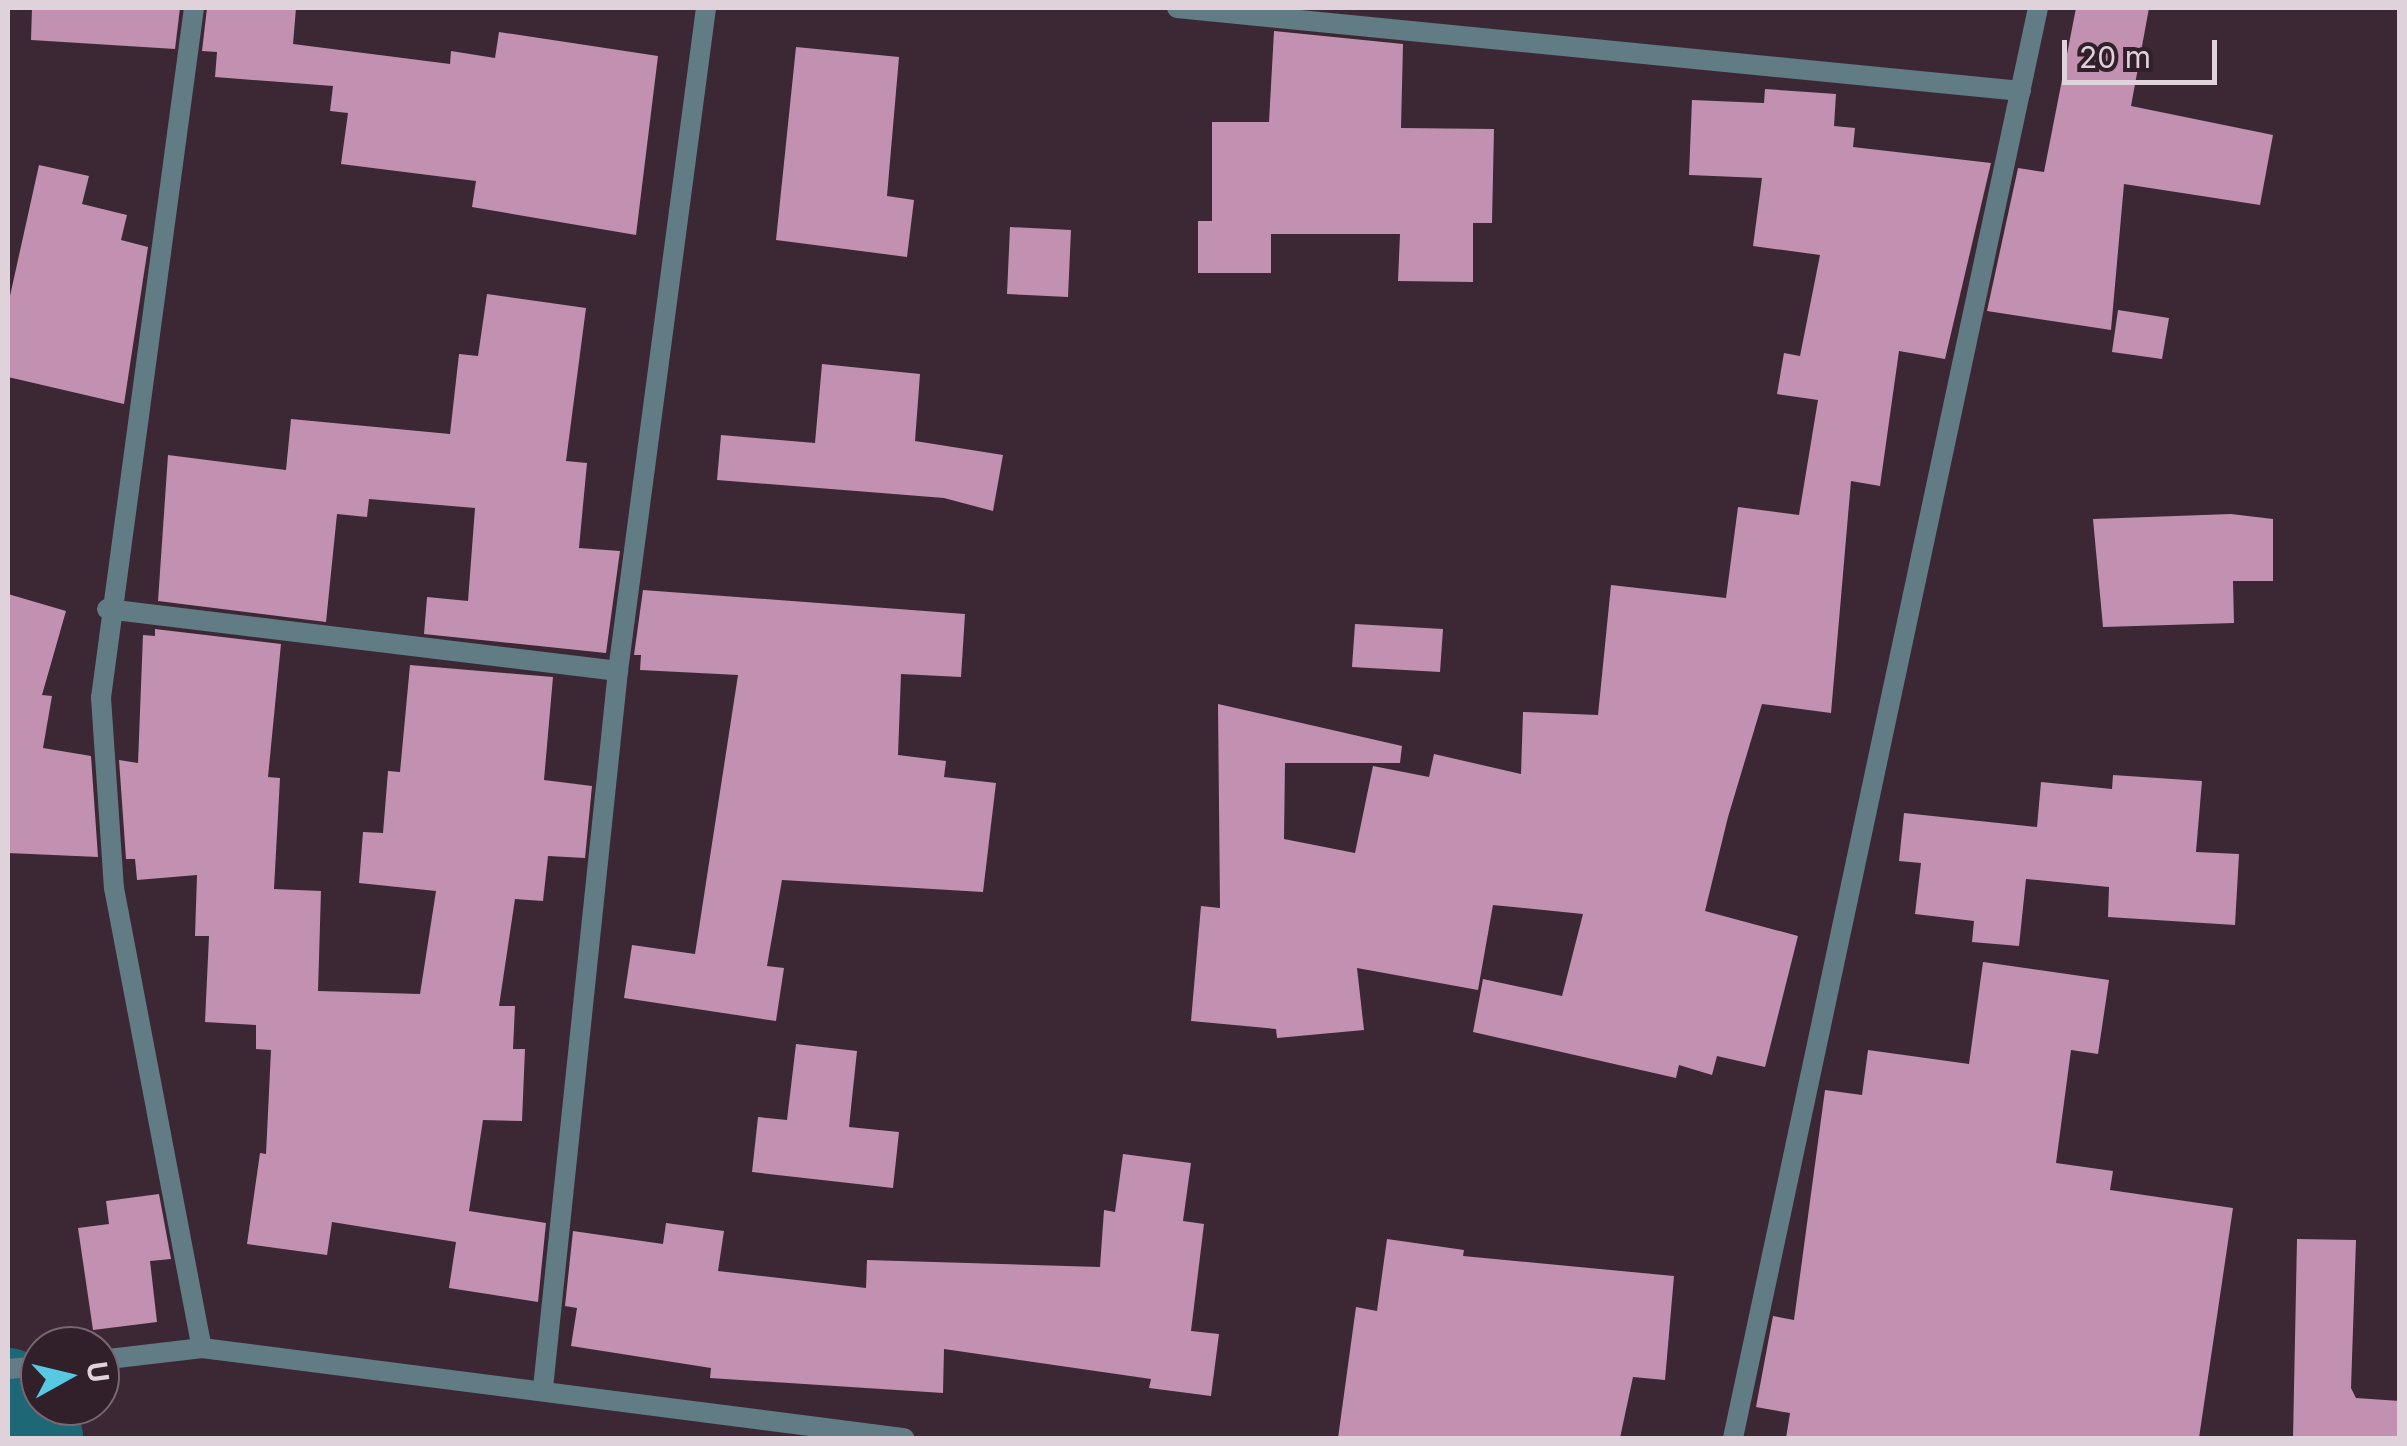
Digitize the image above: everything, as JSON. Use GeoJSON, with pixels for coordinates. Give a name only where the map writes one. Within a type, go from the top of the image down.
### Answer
{"type":"FeatureCollection","features":[{"type":"Feature","properties":{"kind":"street"},"geometry":{"type":"LineString","coordinates":[[194,8],[148,372],[107,609],[102,772],[114,888],[202,1348]]}},
{"type":"Feature","properties":{"kind":"street"},"geometry":{"type":"LineString","coordinates":[[542,1388],[618,671],[706,8]]}},
{"type":"Feature","properties":{"kind":"street"},"geometry":{"type":"LineString","coordinates":[[1177,8],[2021,91]]}},
{"type":"Feature","properties":{"kind":"street"},"geometry":{"type":"LineString","coordinates":[[1733,1438],[2038,8]]}},
{"type":"Feature","properties":{"kind":"street"},"geometry":{"type":"LineString","coordinates":[[107,609],[618,671]]}},
{"type":"Feature","properties":{"kind":"street"},"geometry":{"type":"LineString","coordinates":[[120,1358],[202,1348],[542,1388],[904,1438]]}},
{"type":"Feature","properties":{"kind":"building"},"geometry":{"type":"Polygon","coordinates":[[[32,8],[180,8],[175,49],[31,40],[32,8]]]}},
{"type":"Feature","properties":{"kind":"building"},"geometry":{"type":"Polygon","coordinates":[[[207,8],[296,8],[293,44],[450,64],[451,51],[495,58],[499,32],[658,56],[636,235],[472,207],[476,181],[341,164],[348,113],[330,111],[333,86],[215,77],[217,52],[202,51],[207,8]]]}},
{"type":"Feature","properties":{"kind":"building"},"geometry":{"type":"Polygon","coordinates":[[[2076,8],[2149,8],[2131,106],[2273,135],[2260,205],[2124,184],[2111,330],[1987,311],[2018,168],[2044,172],[2076,8]]]}},
{"type":"Feature","properties":{"kind":"building"},"geometry":{"type":"Polygon","coordinates":[[[1274,31],[1403,44],[1401,128],[1494,129],[1492,223],[1473,223],[1473,282],[1398,281],[1400,234],[1271,234],[1271,273],[1198,273],[1198,221],[1212,221],[1212,122],[1269,122],[1274,31]]]}},
{"type":"Feature","properties":{"kind":"building"},"geometry":{"type":"Polygon","coordinates":[[[796,47],[899,57],[887,196],[914,200],[907,257],[776,240],[796,47]]]}},
{"type":"Feature","properties":{"kind":"building"},"geometry":{"type":"Polygon","coordinates":[[[1765,89],[1836,94],[1834,126],[1855,128],[1853,147],[1991,163],[1945,359],[1899,351],[1880,486],[1851,481],[1831,713],[1762,704],[1728,817],[1705,911],[1798,936],[1765,1067],[1717,1056],[1712,1075],[1679,1065],[1676,1078],[1473,1032],[1483,979],[1562,996],[1583,914],[1493,905],[1478,990],[1357,968],[1364,1030],[1277,1038],[1276,1029],[1191,1021],[1201,906],[1220,908],[1218,704],[1402,746],[1400,763],[1285,763],[1284,839],[1355,853],[1373,766],[1429,777],[1434,754],[1521,774],[1523,712],[1598,715],[1611,585],[1726,598],[1738,507],[1799,515],[1818,400],[1777,394],[1784,353],[1800,356],[1820,255],[1753,246],[1762,178],[1689,175],[1692,100],[1764,103],[1765,89]]]}},
{"type":"Feature","properties":{"kind":"building"},"geometry":{"type":"Polygon","coordinates":[[[39,165],[89,176],[82,204],[127,215],[121,240],[148,247],[124,404],[8,377],[8,305],[39,165]]]}},
{"type":"Feature","properties":{"kind":"building"},"geometry":{"type":"Polygon","coordinates":[[[1010,227],[1071,230],[1068,297],[1007,294],[1010,227]]]}},
{"type":"Feature","properties":{"kind":"building"},"geometry":{"type":"Polygon","coordinates":[[[487,294],[586,308],[566,461],[587,463],[579,548],[620,551],[606,653],[424,634],[427,597],[468,601],[475,508],[369,499],[367,517],[337,514],[326,622],[158,601],[168,455],[286,470],[291,419],[450,434],[459,354],[478,356],[487,294]]]}},
{"type":"Feature","properties":{"kind":"building"},"geometry":{"type":"Polygon","coordinates":[[[2118,310],[2169,318],[2162,359],[2112,352],[2118,310]]]}},
{"type":"Feature","properties":{"kind":"building"},"geometry":{"type":"Polygon","coordinates":[[[822,364],[920,374],[915,441],[1003,455],[993,511],[944,498],[717,480],[721,435],[815,443],[822,364]]]}},
{"type":"Feature","properties":{"kind":"building"},"geometry":{"type":"Polygon","coordinates":[[[2231,514],[2273,519],[2273,581],[2233,581],[2234,623],[2103,627],[2093,519],[2231,514]]]}},
{"type":"Feature","properties":{"kind":"building"},"geometry":{"type":"Polygon","coordinates":[[[643,590],[965,614],[961,677],[901,674],[898,755],[946,761],[944,777],[996,783],[983,892],[782,880],[767,966],[784,968],[776,1021],[624,998],[632,945],[695,954],[738,675],[640,670],[641,655],[634,655],[643,590]]]}},
{"type":"Feature","properties":{"kind":"building"},"geometry":{"type":"Polygon","coordinates":[[[8,594],[66,611],[42,695],[52,696],[43,748],[91,756],[98,857],[8,853],[8,594]]]}},
{"type":"Feature","properties":{"kind":"building"},"geometry":{"type":"Polygon","coordinates":[[[1355,624],[1443,629],[1440,672],[1352,667],[1355,624]]]}},
{"type":"Feature","properties":{"kind":"building"},"geometry":{"type":"Polygon","coordinates":[[[155,629],[281,644],[268,777],[280,778],[274,889],[321,891],[318,991],[420,994],[436,891],[359,883],[363,832],[383,833],[388,771],[400,772],[410,665],[553,677],[544,780],[592,786],[585,858],[548,856],[543,901],[515,899],[499,1006],[515,1006],[513,1049],[525,1049],[522,1121],[483,1120],[469,1211],[546,1223],[538,1302],[449,1288],[456,1242],[332,1222],[327,1255],[247,1244],[260,1153],[266,1154],[271,1050],[256,1049],[256,1025],[205,1022],[209,936],[195,936],[197,875],[137,880],[135,859],[126,859],[119,760],[138,763],[143,635],[155,636],[155,629]]]}},
{"type":"Feature","properties":{"kind":"building"},"geometry":{"type":"Polygon","coordinates":[[[2113,775],[2202,781],[2196,852],[2239,854],[2235,925],[2108,917],[2109,887],[2026,879],[2019,946],[1972,942],[1974,921],[1915,914],[1921,863],[1899,861],[1904,813],[2037,827],[2041,782],[2112,789],[2113,775]]]}},
{"type":"Feature","properties":{"kind":"building"},"geometry":{"type":"Polygon","coordinates":[[[1983,962],[2109,980],[2098,1054],[2071,1050],[2056,1163],[2113,1171],[2110,1190],[2233,1208],[2199,1438],[1786,1438],[1790,1413],[1756,1407],[1773,1316],[1794,1320],[1825,1090],[1862,1095],[1868,1050],[1969,1064],[1983,962]]]}},
{"type":"Feature","properties":{"kind":"building"},"geometry":{"type":"Polygon","coordinates":[[[796,1044],[857,1051],[849,1127],[899,1132],[893,1188],[752,1172],[758,1117],[787,1120],[796,1044]]]}},
{"type":"Feature","properties":{"kind":"building"},"geometry":{"type":"Polygon","coordinates":[[[1123,1154],[1191,1163],[1183,1221],[1204,1224],[1191,1331],[1219,1334],[1211,1396],[1149,1388],[1151,1379],[944,1349],[943,1393],[710,1378],[711,1368],[571,1346],[577,1308],[565,1306],[573,1231],[663,1244],[666,1223],[724,1231],[718,1271],[866,1288],[867,1260],[1100,1267],[1104,1210],[1115,1212],[1123,1154]]]}},
{"type":"Feature","properties":{"kind":"building"},"geometry":{"type":"Polygon","coordinates":[[[159,1194],[171,1259],[150,1261],[157,1322],[92,1326],[78,1228],[109,1224],[106,1201],[159,1194]]]}},
{"type":"Feature","properties":{"kind":"building"},"geometry":{"type":"Polygon","coordinates":[[[1387,1239],[1464,1250],[1463,1256],[1674,1276],[1665,1380],[1633,1377],[1620,1438],[1338,1438],[1356,1307],[1377,1311],[1387,1239]]]}},
{"type":"Feature","properties":{"kind":"building"},"geometry":{"type":"Polygon","coordinates":[[[2297,1239],[2356,1240],[2351,1388],[2356,1398],[2400,1401],[2400,1438],[2293,1438],[2297,1239]]]}},
{"type":"Feature","properties":{"kind":"waterway"},"geometry":{"type":"LineString","coordinates":[[8,1394],[37,1438]]}}]}
